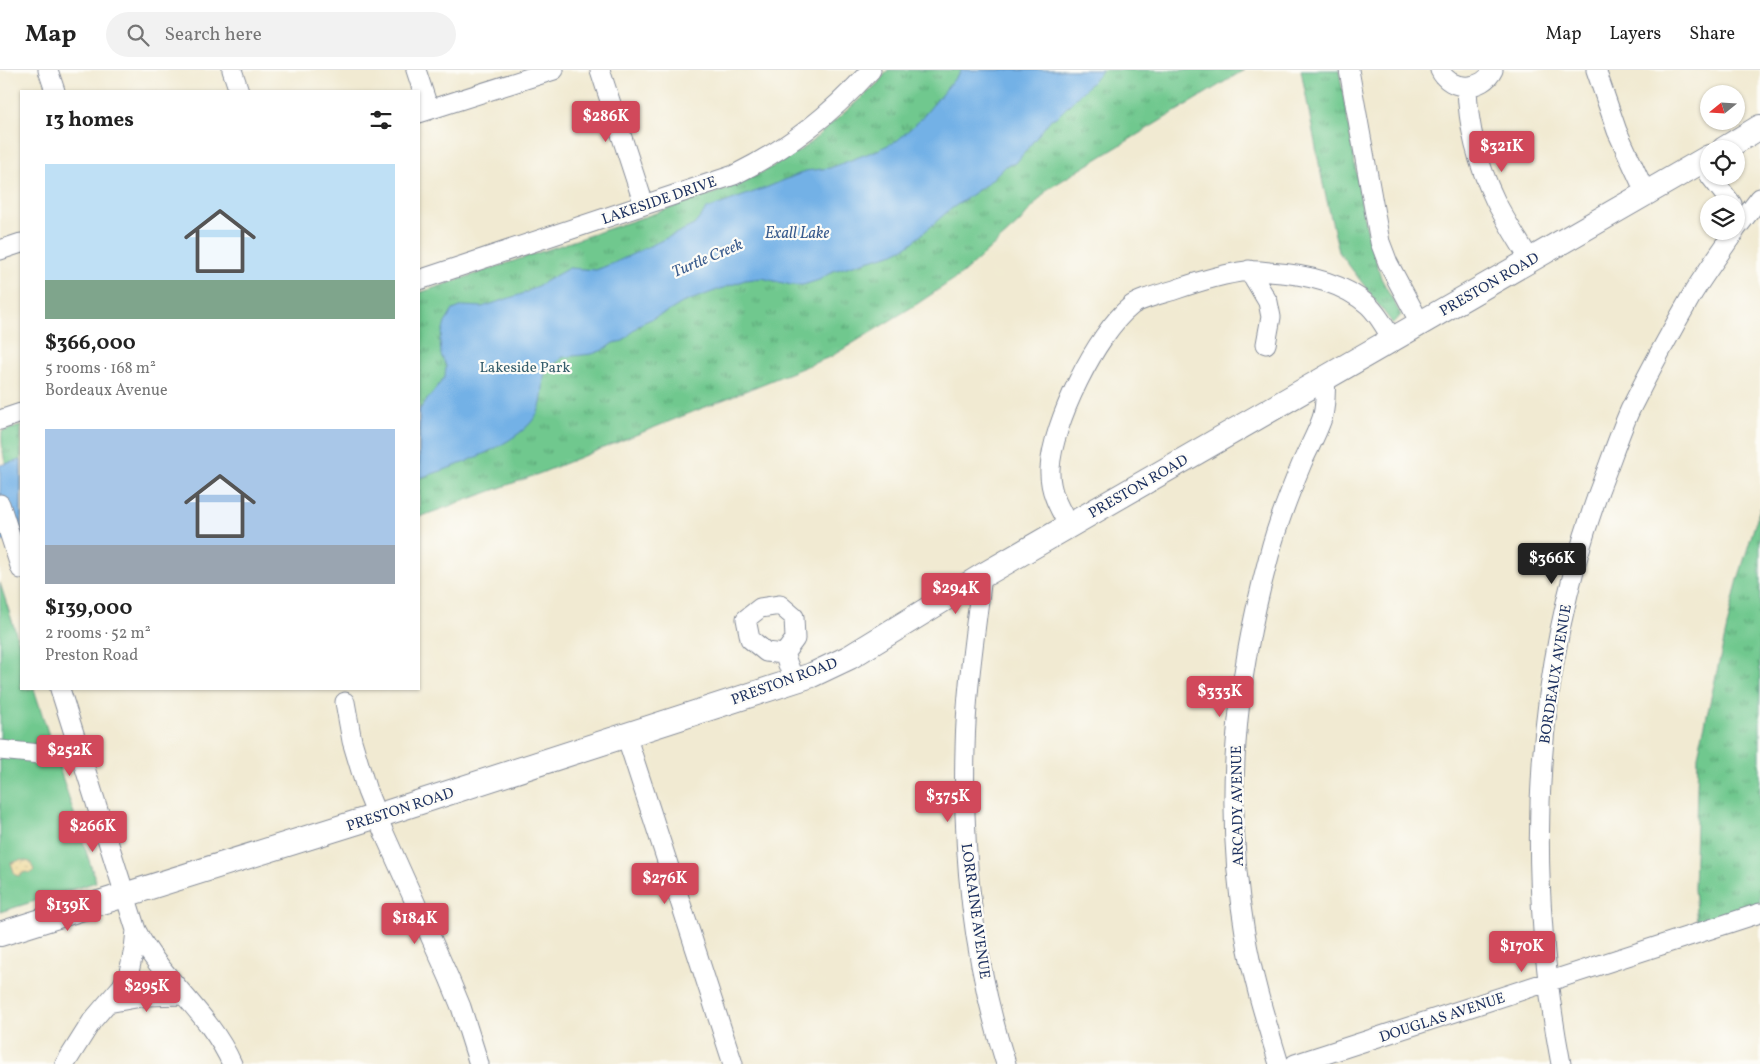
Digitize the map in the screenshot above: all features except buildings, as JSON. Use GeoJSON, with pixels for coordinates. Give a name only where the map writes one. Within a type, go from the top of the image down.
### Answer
{"type":"FeatureCollection","features":[{"type":"Feature","properties":{"kind":"main road"},"geometry":{"type":"LineString","coordinates":[[1739,140],[1760,127]]}},
{"type":"Feature","properties":{"kind":"main road","name":"PRESTON ROAD"},"geometry":{"type":"LineString","coordinates":[[0,934],[377,816],[812,675],[850,657],[982,576],[1646,194],[1700,171]]}},
{"type":"Feature","properties":{"kind":"street"},"geometry":{"type":"LineString","coordinates":[[48,70],[55,90]]}},
{"type":"Feature","properties":{"kind":"street"},"geometry":{"type":"LineString","coordinates":[[232,70],[239,90]]}},
{"type":"Feature","properties":{"kind":"street"},"geometry":{"type":"LineString","coordinates":[[416,70],[420,90]]}},
{"type":"Feature","properties":{"kind":"street"},"geometry":{"type":"LineString","coordinates":[[420,91],[424,112],[554,70]]}},
{"type":"Feature","properties":{"kind":"street"},"geometry":{"type":"LineString","coordinates":[[600,70],[644,205]]}},
{"type":"Feature","properties":{"kind":"street","name":"LAKESIDE DRIVE"},"geometry":{"type":"LineString","coordinates":[[420,280],[734,174],[764,160],[818,122],[846,98],[871,70]]}},
{"type":"Feature","properties":{"kind":"street"},"geometry":{"type":"LineString","coordinates":[[1349,70],[1380,242],[1388,264],[1420,323]]}},
{"type":"Feature","properties":{"kind":"street"},"geometry":{"type":"LineString","coordinates":[[1440,70],[1449,81],[1467,87],[1477,85],[1485,80],[1493,70]]}},
{"type":"Feature","properties":{"kind":"street"},"geometry":{"type":"LineString","coordinates":[[1596,70],[1617,131],[1646,194]]}},
{"type":"Feature","properties":{"kind":"street"},"geometry":{"type":"LineString","coordinates":[[1467,87],[1472,128],[1482,167],[1495,200],[1530,260]]}},
{"type":"Feature","properties":{"kind":"street","name":"BORDEAUX AVENUE"},"geometry":{"type":"LineString","coordinates":[[1745,214],[1760,198]]}},
{"type":"Feature","properties":{"kind":"street","name":"BORDEAUX AVENUE"},"geometry":{"type":"LineString","coordinates":[[1561,1064],[1548,982],[1538,866],[1539,797],[1546,725],[1566,597],[1590,513],[1629,412],[1661,350],[1727,240]]}},
{"type":"Feature","properties":{"kind":"street"},"geometry":{"type":"LineString","coordinates":[[0,250],[20,243]]}},
{"type":"Feature","properties":{"kind":"street"},"geometry":{"type":"LineString","coordinates":[[1069,526],[1054,500],[1050,470],[1058,431],[1077,384],[1097,345],[1132,304],[1202,280],[1249,270],[1289,273],[1336,285],[1354,295],[1369,306],[1392,339]]}},
{"type":"Feature","properties":{"kind":"street"},"geometry":{"type":"LineString","coordinates":[[1249,270],[1268,302],[1271,317],[1266,344]]}},
{"type":"Feature","properties":{"kind":"street","name":"ARCADY AVENUE"},"geometry":{"type":"LineString","coordinates":[[1279,1064],[1252,969],[1245,932],[1236,849],[1233,774],[1235,739],[1242,676],[1269,554],[1285,502],[1323,415],[1326,377]]}},
{"type":"Feature","properties":{"kind":"street"},"geometry":{"type":"LineString","coordinates":[[0,420],[20,413]]}},
{"type":"Feature","properties":{"kind":"street"},"geometry":{"type":"LineString","coordinates":[[0,504],[20,566]]}},
{"type":"Feature","properties":{"kind":"street","name":"LORRAINE AVENUE"},"geometry":{"type":"LineString","coordinates":[[982,576],[968,691],[964,812],[974,922],[981,962],[1006,1064]]}},
{"type":"Feature","properties":{"kind":"street"},"geometry":{"type":"LineString","coordinates":[[784,654],[794,680]]}},
{"type":"Feature","properties":{"kind":"street"},"geometry":{"type":"LineString","coordinates":[[60,690],[136,930],[154,961],[212,1030],[232,1064]]}},
{"type":"Feature","properties":{"kind":"street"},"geometry":{"type":"LineString","coordinates":[[345,702],[352,741],[367,791],[461,1007],[479,1064]]}},
{"type":"Feature","properties":{"kind":"street"},"geometry":{"type":"LineString","coordinates":[[626,736],[733,1064]]}},
{"type":"Feature","properties":{"kind":"street"},"geometry":{"type":"LineString","coordinates":[[0,750],[40,754],[77,744]]}},
{"type":"Feature","properties":{"kind":"street","name":"DOUGLAS AVENUE"},"geometry":{"type":"LineString","coordinates":[[1295,1064],[1760,913]]}},
{"type":"Feature","properties":{"kind":"street"},"geometry":{"type":"LineString","coordinates":[[65,1064],[88,1027],[122,986],[129,972],[136,930]]}},
{"type":"Feature","properties":{"kind":"street"},"geometry":{"type":"LineString","coordinates":[[108,1003],[147,996],[183,995]]}},
{"type":"Feature","properties":{"kind":"green space","name":"Lakeside Park"},"geometry":{"type":"Polygon","coordinates":[[[888,70],[1244,70],[1048,189],[1020,222],[962,274],[832,356],[541,473],[420,517],[420,293],[724,190],[767,170],[804,148],[877,84],[888,70]]]}},
{"type":"Feature","properties":{"kind":"green space"},"geometry":{"type":"Polygon","coordinates":[[[1301,70],[1339,70],[1364,219],[1381,278],[1401,315],[1393,324],[1339,252],[1323,184],[1301,70]]]}},
{"type":"Feature","properties":{"kind":"green space"},"geometry":{"type":"Polygon","coordinates":[[[20,426],[20,514],[3,451],[2,431],[20,426]]]}},
{"type":"Feature","properties":{"kind":"green space"},"geometry":{"type":"Polygon","coordinates":[[[1760,508],[1760,903],[1697,923],[1694,889],[1698,755],[1737,583],[1760,508]]]}},
{"type":"Feature","properties":{"kind":"green space"},"geometry":{"type":"Polygon","coordinates":[[[0,583],[20,646],[20,690],[34,690],[96,882],[0,912],[0,583]]]}},
{"type":"Feature","properties":{"kind":"sand"},"geometry":{"type":"Polygon","coordinates":[[[20,860],[30,862],[34,870],[31,873],[25,872],[19,876],[15,875],[11,863],[20,860]]]}},
{"type":"Feature","properties":{"kind":"water","name":"Exall Lake"},"geometry":{"type":"Polygon","coordinates":[[[962,70],[1102,70],[1057,117],[1051,119],[1016,163],[1005,166],[988,183],[948,211],[904,248],[894,253],[833,271],[819,280],[803,285],[791,285],[762,278],[745,280],[682,303],[640,324],[623,341],[613,343],[603,350],[592,354],[563,357],[545,371],[538,412],[518,434],[485,453],[420,478],[420,409],[445,377],[446,366],[441,355],[440,340],[445,323],[453,310],[463,306],[482,307],[525,293],[569,268],[596,270],[614,263],[694,225],[707,209],[806,171],[830,168],[880,149],[898,140],[921,119],[962,70]]]}},
{"type":"Feature","properties":{"kind":"water"},"geometry":{"type":"Polygon","coordinates":[[[20,460],[20,536],[0,542],[0,465],[20,460]]]}},
{"type":"Feature","properties":{"kind":"water label","name":"Turtle Creek"},"geometry":{"type":"Point","coordinates":[707,257]}}]}
